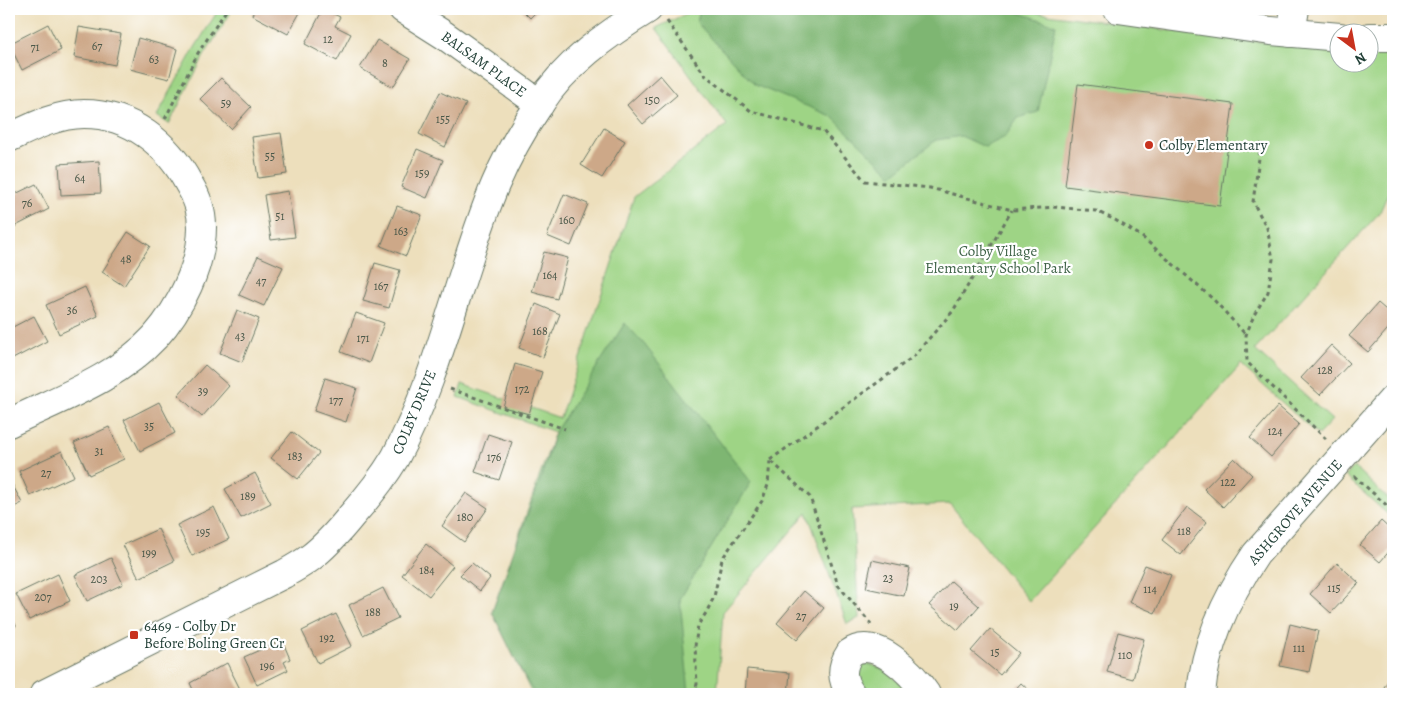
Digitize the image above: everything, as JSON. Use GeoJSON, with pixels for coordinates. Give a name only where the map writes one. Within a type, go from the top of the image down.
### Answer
{"type":"FeatureCollection","features":[{"type":"Feature","properties":{"kind":"street","name":"BALSAM PLACE"},"geometry":{"type":"LineString","coordinates":[[403,9],[444,35],[540,104]]}},
{"type":"Feature","properties":{"kind":"street"},"geometry":{"type":"LineString","coordinates":[[1118,9],[1293,21],[1330,34]]}},
{"type":"Feature","properties":{"kind":"street","name":"COLBY DRIVE"},"geometry":{"type":"LineString","coordinates":[[61,691],[284,574],[309,558],[334,537],[380,482],[395,458],[428,382],[482,219],[496,184],[514,147],[540,104],[564,75],[597,43],[621,25],[656,12]]}},
{"type":"Feature","properties":{"kind":"street"},"geometry":{"type":"LineString","coordinates":[[1380,37],[1393,37]]}},
{"type":"Feature","properties":{"kind":"street"},"geometry":{"type":"LineString","coordinates":[[9,138],[52,119],[83,114],[98,115],[132,125],[155,140],[181,170],[194,191],[201,212],[202,226],[199,255],[195,268],[173,312],[156,335],[130,361],[106,376],[9,423]]}},
{"type":"Feature","properties":{"kind":"street","name":"ASHGROVE AVENUE"},"geometry":{"type":"LineString","coordinates":[[1201,694],[1210,647],[1230,596],[1242,575],[1256,554],[1393,400]]}},
{"type":"Feature","properties":{"kind":"street"},"geometry":{"type":"LineString","coordinates":[[851,694],[843,680],[843,668],[850,653],[862,648],[872,649],[885,654],[909,673],[926,694]]}},
{"type":"Feature","properties":{"kind":"path"},"geometry":{"type":"LineString","coordinates":[[155,140],[198,53],[227,9]]}},
{"type":"Feature","properties":{"kind":"path"},"geometry":{"type":"LineString","coordinates":[[656,12],[705,75],[751,111],[823,131],[865,181],[930,188],[1012,210],[1063,208],[1096,211],[1141,236],[1214,300],[1246,335]]}},
{"type":"Feature","properties":{"kind":"path"},"geometry":{"type":"LineString","coordinates":[[1261,143],[1253,202],[1267,228],[1273,259],[1268,292],[1254,315],[1246,335],[1247,362],[1344,455],[1349,472],[1393,511]]}},
{"type":"Feature","properties":{"kind":"path"},"geometry":{"type":"LineString","coordinates":[[694,694],[697,684],[695,646],[698,625],[714,597],[722,559],[762,501],[768,485],[770,460],[913,357],[953,310],[1012,210]]}},
{"type":"Feature","properties":{"kind":"path"},"geometry":{"type":"LineString","coordinates":[[428,382],[565,429]]}},
{"type":"Feature","properties":{"kind":"path"},"geometry":{"type":"LineString","coordinates":[[770,460],[810,497],[838,585],[874,628]]}},
{"type":"Feature","properties":{"kind":"green space"},"geometry":{"type":"Polygon","coordinates":[[[219,9],[233,9],[204,56],[169,124],[157,116],[194,49],[219,9]]]}},
{"type":"Feature","properties":{"kind":"green space","name":"Colby Village Elementary School Park"},"geometry":{"type":"Polygon","coordinates":[[[696,9],[1010,9],[1247,41],[1330,46],[1330,72],[1380,72],[1380,49],[1393,49],[1393,182],[1380,212],[1255,350],[1332,420],[1318,435],[1241,365],[1029,601],[950,504],[852,509],[859,618],[847,624],[807,512],[723,612],[717,694],[532,694],[492,612],[555,432],[458,397],[462,384],[560,418],[634,197],[727,125],[656,28],[696,9]]]}},
{"type":"Feature","properties":{"kind":"green space"},"geometry":{"type":"Polygon","coordinates":[[[700,9],[1008,9],[1056,25],[1038,112],[1018,118],[1005,137],[985,147],[961,136],[936,140],[892,175],[831,116],[755,85],[697,23],[700,9]]]}},
{"type":"Feature","properties":{"kind":"green space"},"geometry":{"type":"Polygon","coordinates":[[[625,323],[644,344],[751,482],[680,599],[689,694],[535,694],[523,675],[492,612],[542,475],[555,432],[625,323]]]}},
{"type":"Feature","properties":{"kind":"green space"},"geometry":{"type":"Polygon","coordinates":[[[1354,467],[1393,503],[1393,519],[1345,476],[1354,467]]]}},
{"type":"Feature","properties":{"kind":"green space"},"geometry":{"type":"Polygon","coordinates":[[[867,664],[886,671],[911,694],[872,694],[862,687],[858,680],[860,666],[867,664]]]}},
{"type":"Feature","properties":{"kind":"building"},"geometry":{"type":"Polygon","coordinates":[[[255,9],[302,9],[288,34],[252,15],[255,9]]]}},
{"type":"Feature","properties":{"kind":"building"},"geometry":{"type":"Polygon","coordinates":[[[323,9],[340,17],[335,26],[351,34],[337,61],[305,44],[323,9]]]}},
{"type":"Feature","properties":{"kind":"building"},"geometry":{"type":"Polygon","coordinates":[[[521,9],[539,9],[530,18],[521,9]]]}},
{"type":"Feature","properties":{"kind":"building"},"geometry":{"type":"Polygon","coordinates":[[[48,24],[61,50],[22,70],[9,44],[48,24]]]}},
{"type":"Feature","properties":{"kind":"building"},"geometry":{"type":"Polygon","coordinates":[[[79,27],[121,34],[115,65],[74,57],[79,27]]]}},
{"type":"Feature","properties":{"kind":"building"},"geometry":{"type":"Polygon","coordinates":[[[138,38],[177,49],[169,79],[130,69],[138,38]]]}},
{"type":"Feature","properties":{"kind":"building"},"geometry":{"type":"Polygon","coordinates":[[[377,40],[410,59],[393,87],[360,68],[377,40]]]}},
{"type":"Feature","properties":{"kind":"building"},"geometry":{"type":"Polygon","coordinates":[[[660,75],[677,95],[643,124],[627,105],[660,75]]]}},
{"type":"Feature","properties":{"kind":"building"},"geometry":{"type":"Polygon","coordinates":[[[221,78],[251,107],[231,129],[200,99],[221,78]]]}},
{"type":"Feature","properties":{"kind":"building","name":"Colby Elementary"},"geometry":{"type":"Polygon","coordinates":[[[1078,84],[1233,104],[1220,206],[1065,186],[1078,84]]]}},
{"type":"Feature","properties":{"kind":"building"},"geometry":{"type":"Polygon","coordinates":[[[440,92],[466,104],[445,147],[419,134],[440,92]]]}},
{"type":"Feature","properties":{"kind":"building"},"geometry":{"type":"Polygon","coordinates":[[[604,128],[625,141],[602,178],[581,165],[604,128]]]}},
{"type":"Feature","properties":{"kind":"building"},"geometry":{"type":"Polygon","coordinates":[[[281,133],[287,174],[258,178],[252,137],[281,133]]]}},
{"type":"Feature","properties":{"kind":"building"},"geometry":{"type":"Polygon","coordinates":[[[417,149],[443,160],[427,198],[401,187],[417,149]]]}},
{"type":"Feature","properties":{"kind":"building"},"geometry":{"type":"Polygon","coordinates":[[[99,161],[101,193],[61,195],[59,164],[99,161]]]}},
{"type":"Feature","properties":{"kind":"building"},"geometry":{"type":"Polygon","coordinates":[[[36,184],[49,209],[10,229],[9,197],[36,184]]]}},
{"type":"Feature","properties":{"kind":"building"},"geometry":{"type":"Polygon","coordinates":[[[288,191],[295,237],[271,240],[264,195],[288,191]]]}},
{"type":"Feature","properties":{"kind":"building"},"geometry":{"type":"Polygon","coordinates":[[[564,194],[588,204],[571,246],[547,236],[564,194]]]}},
{"type":"Feature","properties":{"kind":"building"},"geometry":{"type":"Polygon","coordinates":[[[397,206],[422,215],[406,256],[381,246],[397,206]]]}},
{"type":"Feature","properties":{"kind":"building"},"geometry":{"type":"Polygon","coordinates":[[[128,232],[150,246],[124,286],[102,272],[128,232]]]}},
{"type":"Feature","properties":{"kind":"building"},"geometry":{"type":"Polygon","coordinates":[[[544,252],[568,258],[557,299],[532,292],[544,252]]]}},
{"type":"Feature","properties":{"kind":"building"},"geometry":{"type":"Polygon","coordinates":[[[258,256],[283,267],[264,306],[239,295],[258,256]]]}},
{"type":"Feature","properties":{"kind":"building"},"geometry":{"type":"Polygon","coordinates":[[[375,263],[400,270],[389,308],[363,301],[375,263]]]}},
{"type":"Feature","properties":{"kind":"building"},"geometry":{"type":"Polygon","coordinates":[[[85,287],[98,316],[59,334],[46,305],[85,287]]]}},
{"type":"Feature","properties":{"kind":"building"},"geometry":{"type":"Polygon","coordinates":[[[1378,303],[1393,316],[1393,323],[1368,352],[1349,336],[1378,303]]]}},
{"type":"Feature","properties":{"kind":"building"},"geometry":{"type":"Polygon","coordinates":[[[536,304],[560,314],[543,357],[519,348],[536,304]]]}},
{"type":"Feature","properties":{"kind":"building"},"geometry":{"type":"Polygon","coordinates":[[[237,310],[259,319],[242,362],[220,353],[237,310]]]}},
{"type":"Feature","properties":{"kind":"building"},"geometry":{"type":"Polygon","coordinates":[[[356,313],[384,323],[369,363],[341,352],[356,313]]]}},
{"type":"Feature","properties":{"kind":"building"},"geometry":{"type":"Polygon","coordinates":[[[34,316],[47,341],[9,361],[9,329],[34,316]]]}},
{"type":"Feature","properties":{"kind":"building"},"geometry":{"type":"Polygon","coordinates":[[[1331,345],[1350,363],[1320,395],[1301,378],[1331,345]]]}},
{"type":"Feature","properties":{"kind":"building"},"geometry":{"type":"Polygon","coordinates":[[[515,364],[542,372],[529,414],[503,407],[515,364]]]}},
{"type":"Feature","properties":{"kind":"building"},"geometry":{"type":"Polygon","coordinates":[[[205,365],[229,386],[202,417],[178,395],[205,365]]]}},
{"type":"Feature","properties":{"kind":"building"},"geometry":{"type":"Polygon","coordinates":[[[325,378],[357,388],[346,422],[314,411],[325,378]]]}},
{"type":"Feature","properties":{"kind":"building"},"geometry":{"type":"Polygon","coordinates":[[[159,402],[175,433],[140,451],[124,420],[159,402]]]}},
{"type":"Feature","properties":{"kind":"building"},"geometry":{"type":"Polygon","coordinates":[[[1278,406],[1299,424],[1271,457],[1250,438],[1278,406]]]}},
{"type":"Feature","properties":{"kind":"building"},"geometry":{"type":"Polygon","coordinates":[[[109,427],[124,459],[89,475],[74,443],[109,427]]]}},
{"type":"Feature","properties":{"kind":"building"},"geometry":{"type":"Polygon","coordinates":[[[292,432],[319,453],[298,479],[271,458],[292,432]]]}},
{"type":"Feature","properties":{"kind":"building"},"geometry":{"type":"Polygon","coordinates":[[[488,434],[512,442],[499,480],[475,472],[488,434]]]}},
{"type":"Feature","properties":{"kind":"building"},"geometry":{"type":"Polygon","coordinates":[[[62,451],[74,476],[30,496],[19,471],[62,451]]]}},
{"type":"Feature","properties":{"kind":"building"},"geometry":{"type":"Polygon","coordinates":[[[1234,458],[1252,475],[1223,507],[1204,489],[1234,458]]]}},
{"type":"Feature","properties":{"kind":"building"},"geometry":{"type":"Polygon","coordinates":[[[255,473],[271,503],[241,518],[225,489],[255,473]]]}},
{"type":"Feature","properties":{"kind":"building"},"geometry":{"type":"Polygon","coordinates":[[[9,478],[22,503],[9,510],[9,478]]]}},
{"type":"Feature","properties":{"kind":"building"},"geometry":{"type":"Polygon","coordinates":[[[466,493],[488,508],[464,542],[442,526],[466,493]]]}},
{"type":"Feature","properties":{"kind":"building"},"geometry":{"type":"Polygon","coordinates":[[[214,507],[229,539],[192,556],[177,525],[214,507]]]}},
{"type":"Feature","properties":{"kind":"building"},"geometry":{"type":"Polygon","coordinates":[[[1187,507],[1207,522],[1181,555],[1162,540],[1187,507]]]}},
{"type":"Feature","properties":{"kind":"building"},"geometry":{"type":"Polygon","coordinates":[[[1381,521],[1393,532],[1393,547],[1380,562],[1360,545],[1381,521]]]}},
{"type":"Feature","properties":{"kind":"building"},"geometry":{"type":"Polygon","coordinates":[[[158,529],[174,561],[139,578],[123,545],[158,529]]]}},
{"type":"Feature","properties":{"kind":"building"},"geometry":{"type":"Polygon","coordinates":[[[426,544],[453,566],[429,596],[402,575],[426,544]]]}},
{"type":"Feature","properties":{"kind":"building"},"geometry":{"type":"Polygon","coordinates":[[[111,558],[123,584],[87,601],[75,575],[111,558]]]}},
{"type":"Feature","properties":{"kind":"building"},"geometry":{"type":"Polygon","coordinates":[[[872,560],[910,568],[904,596],[866,588],[872,560]]]}},
{"type":"Feature","properties":{"kind":"building"},"geometry":{"type":"Polygon","coordinates":[[[472,563],[490,578],[480,591],[460,575],[472,563]]]}},
{"type":"Feature","properties":{"kind":"building"},"geometry":{"type":"Polygon","coordinates":[[[1337,563],[1359,583],[1331,613],[1310,594],[1337,563]]]}},
{"type":"Feature","properties":{"kind":"building"},"geometry":{"type":"Polygon","coordinates":[[[1145,565],[1171,575],[1155,613],[1129,602],[1145,565]]]}},
{"type":"Feature","properties":{"kind":"building"},"geometry":{"type":"Polygon","coordinates":[[[58,574],[70,601],[29,620],[16,594],[58,574]]]}},
{"type":"Feature","properties":{"kind":"building"},"geometry":{"type":"Polygon","coordinates":[[[951,581],[979,606],[958,630],[929,605],[951,581]]]}},
{"type":"Feature","properties":{"kind":"building"},"geometry":{"type":"Polygon","coordinates":[[[383,588],[398,618],[363,635],[349,605],[383,588]]]}},
{"type":"Feature","properties":{"kind":"building"},"geometry":{"type":"Polygon","coordinates":[[[804,591],[824,608],[797,640],[777,623],[804,591]]]}},
{"type":"Feature","properties":{"kind":"building"},"geometry":{"type":"Polygon","coordinates":[[[9,609],[16,626],[9,629],[9,609]]]}},
{"type":"Feature","properties":{"kind":"building"},"geometry":{"type":"Polygon","coordinates":[[[336,614],[352,646],[318,663],[302,631],[336,614]]]}},
{"type":"Feature","properties":{"kind":"building"},"geometry":{"type":"Polygon","coordinates":[[[1290,624],[1318,631],[1309,672],[1280,666],[1290,624]]]}},
{"type":"Feature","properties":{"kind":"building"},"geometry":{"type":"Polygon","coordinates":[[[990,629],[1019,653],[1000,675],[971,651],[990,629]]]}},
{"type":"Feature","properties":{"kind":"building"},"geometry":{"type":"Polygon","coordinates":[[[1118,632],[1144,639],[1133,679],[1107,672],[1118,632]]]}},
{"type":"Feature","properties":{"kind":"building"},"geometry":{"type":"Polygon","coordinates":[[[282,640],[290,659],[284,662],[288,670],[257,685],[244,657],[282,640]]]}},
{"type":"Feature","properties":{"kind":"building"},"geometry":{"type":"Polygon","coordinates":[[[227,663],[240,689],[230,694],[195,694],[190,683],[227,663]]]}},
{"type":"Feature","properties":{"kind":"building"},"geometry":{"type":"Polygon","coordinates":[[[747,669],[790,673],[788,694],[745,694],[747,669]]]}},
{"type":"Feature","properties":{"kind":"building"},"geometry":{"type":"Polygon","coordinates":[[[1393,672],[1393,694],[1380,694],[1393,672]]]}},
{"type":"Feature","properties":{"kind":"building"},"geometry":{"type":"Polygon","coordinates":[[[1021,683],[1033,694],[1011,694],[1021,683]]]}},
{"type":"Feature","properties":{"kind":"place","name":"Colby Elementary"},"geometry":{"type":"Point","coordinates":[1149,145]}},
{"type":"Feature","properties":{"kind":"place","name":"6469 - Colby Dr Before Boling Green Cr"},"geometry":{"type":"Point","coordinates":[134,635]}}]}
